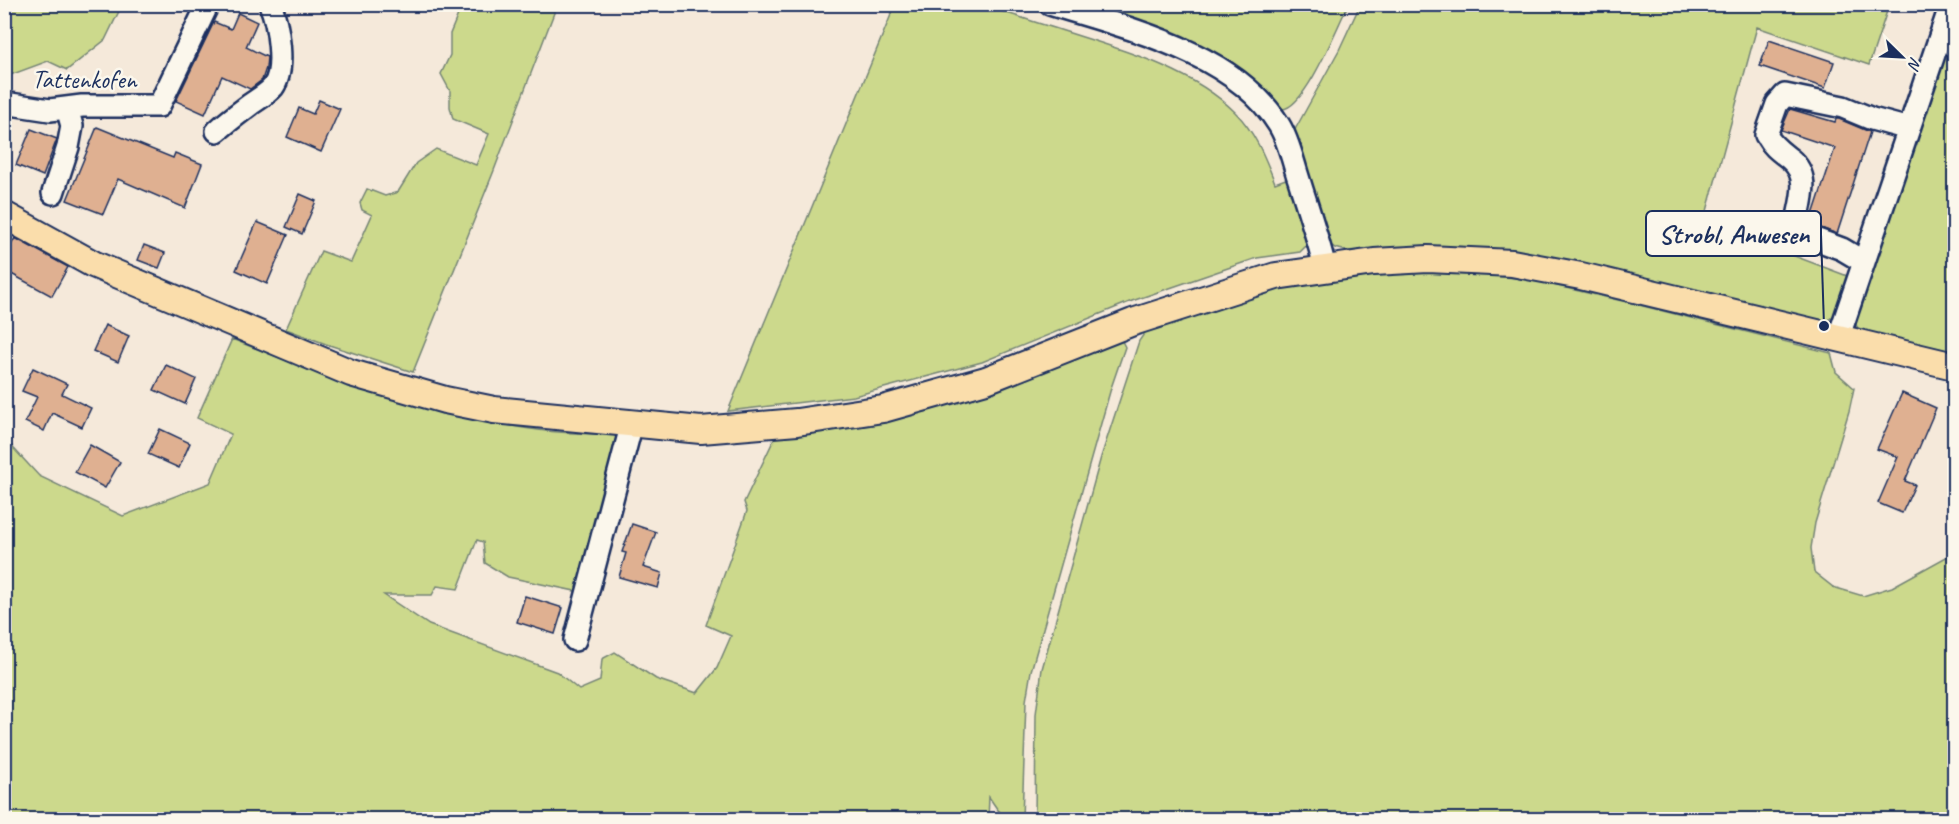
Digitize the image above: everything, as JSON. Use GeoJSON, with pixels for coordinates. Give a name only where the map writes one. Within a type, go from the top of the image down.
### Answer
{"type":"FeatureCollection","features":[{"type":"Feature","properties":{"kind":"main road"},"geometry":{"type":"LineString","coordinates":[[4,215],[93,264],[351,373],[445,400],[494,410],[701,430],[797,422],[883,409],[986,380],[1133,322],[1276,276],[1325,268],[1428,259],[1512,263],[1591,279],[1954,366]]}},
{"type":"Feature","properties":{"kind":"street","name":"Tattenkofen"},"geometry":{"type":"LineString","coordinates":[[4,103],[50,110],[82,106],[159,106],[208,4]]}},
{"type":"Feature","properties":{"kind":"street"},"geometry":{"type":"LineString","coordinates":[[218,131],[266,93],[277,80],[279,52],[274,15],[270,4]]}},
{"type":"Feature","properties":{"kind":"street"},"geometry":{"type":"LineString","coordinates":[[1050,4],[1153,38],[1190,53],[1218,67],[1255,95],[1280,126],[1319,243],[1325,268]]}},
{"type":"Feature","properties":{"kind":"street"},"geometry":{"type":"LineString","coordinates":[[1838,339],[1951,4]]}},
{"type":"Feature","properties":{"kind":"street"},"geometry":{"type":"LineString","coordinates":[[1864,262],[1842,249],[1799,233],[1796,227],[1804,177],[1798,166],[1770,143],[1766,135],[1777,104],[1785,95],[1843,107],[1872,119],[1909,129]]}},
{"type":"Feature","properties":{"kind":"street"},"geometry":{"type":"LineString","coordinates":[[53,193],[68,147],[72,126],[67,108]]}},
{"type":"Feature","properties":{"kind":"street"},"geometry":{"type":"LineString","coordinates":[[575,640],[632,423]]}},
{"type":"Feature","properties":{"kind":"green space"},"geometry":{"type":"Polygon","coordinates":[[[958,3],[986,7],[1124,51],[1173,70],[1195,82],[1216,96],[1242,120],[1259,145],[1275,183],[1291,177],[1312,240],[1300,252],[1257,258],[1132,301],[982,362],[854,396],[728,411],[895,5],[958,3]]]}},
{"type":"Feature","properties":{"kind":"green space"},"geometry":{"type":"Polygon","coordinates":[[[5,4],[122,5],[105,40],[67,70],[48,61],[5,77],[5,4]]]}},
{"type":"Feature","properties":{"kind":"green space"},"geometry":{"type":"Polygon","coordinates":[[[462,5],[557,5],[413,372],[286,329],[321,251],[351,262],[372,215],[362,210],[360,203],[367,189],[385,196],[398,192],[416,163],[436,149],[476,165],[489,134],[453,119],[450,91],[441,74],[450,55],[450,34],[462,5]]]}},
{"type":"Feature","properties":{"kind":"green space"},"geometry":{"type":"Polygon","coordinates":[[[1065,5],[1348,5],[1329,47],[1301,96],[1291,105],[1279,109],[1264,95],[1065,5]]]}},
{"type":"Feature","properties":{"kind":"green space"},"geometry":{"type":"Polygon","coordinates":[[[1360,5],[1889,5],[1869,65],[1757,27],[1704,222],[1850,277],[1837,312],[1827,321],[1820,322],[1611,270],[1526,254],[1450,247],[1347,251],[1335,248],[1327,242],[1292,135],[1339,50],[1360,5]]]}},
{"type":"Feature","properties":{"kind":"green space"},"geometry":{"type":"Polygon","coordinates":[[[1954,13],[1954,356],[1859,330],[1855,317],[1954,13]]]}},
{"type":"Feature","properties":{"kind":"green space"},"geometry":{"type":"Polygon","coordinates":[[[1438,271],[1527,279],[1831,353],[1836,372],[1854,388],[1815,523],[1811,548],[1814,572],[1833,587],[1863,596],[1892,587],[1950,555],[1954,544],[1954,819],[1035,820],[1036,714],[1042,669],[1101,457],[1139,341],[1146,331],[1245,297],[1305,281],[1355,274],[1438,271]]]}},
{"type":"Feature","properties":{"kind":"green space"},"geometry":{"type":"Polygon","coordinates":[[[232,339],[347,383],[425,407],[505,425],[546,431],[614,435],[618,438],[580,592],[508,577],[485,563],[483,542],[477,540],[458,589],[437,586],[432,595],[384,595],[429,625],[557,672],[579,690],[600,681],[602,659],[615,652],[656,679],[697,693],[717,668],[731,636],[706,625],[747,511],[744,502],[776,435],[858,426],[928,411],[1122,341],[1125,347],[1111,388],[1031,671],[1026,701],[1022,819],[1010,818],[1002,814],[989,797],[988,820],[5,819],[4,438],[39,476],[123,516],[210,483],[231,434],[197,418],[232,339]]]}},
{"type":"Feature","properties":{"kind":"building"},"geometry":{"type":"Polygon","coordinates":[[[238,13],[257,22],[246,47],[267,57],[262,80],[250,89],[222,76],[205,114],[176,101],[214,22],[231,29],[238,13]]]}},
{"type":"Feature","properties":{"kind":"building"},"geometry":{"type":"Polygon","coordinates":[[[1769,40],[1834,62],[1825,88],[1760,66],[1769,40]]]}},
{"type":"Feature","properties":{"kind":"building"},"geometry":{"type":"Polygon","coordinates":[[[319,100],[340,109],[321,152],[287,137],[299,108],[313,114],[319,100]]]}},
{"type":"Feature","properties":{"kind":"building"},"geometry":{"type":"Polygon","coordinates":[[[1790,109],[1835,122],[1839,119],[1870,132],[1837,234],[1810,224],[1835,148],[1781,130],[1790,109]]]}},
{"type":"Feature","properties":{"kind":"building"},"geometry":{"type":"Polygon","coordinates":[[[97,127],[173,158],[175,153],[202,164],[185,208],[118,179],[103,214],[67,200],[97,127]]]}},
{"type":"Feature","properties":{"kind":"building"},"geometry":{"type":"Polygon","coordinates":[[[31,129],[57,139],[43,176],[16,165],[31,129]]]}},
{"type":"Feature","properties":{"kind":"building"},"geometry":{"type":"Polygon","coordinates":[[[300,194],[316,201],[302,234],[286,227],[300,194]]]}},
{"type":"Feature","properties":{"kind":"building"},"geometry":{"type":"Polygon","coordinates":[[[257,222],[288,235],[267,284],[236,270],[257,222]]]}},
{"type":"Feature","properties":{"kind":"building"},"geometry":{"type":"Polygon","coordinates":[[[15,238],[68,267],[52,296],[4,270],[4,257],[15,238]]]}},
{"type":"Feature","properties":{"kind":"building"},"geometry":{"type":"Polygon","coordinates":[[[144,245],[165,253],[159,268],[138,260],[144,245]]]}},
{"type":"Feature","properties":{"kind":"building"},"geometry":{"type":"Polygon","coordinates":[[[105,325],[129,336],[118,362],[93,351],[105,325]]]}},
{"type":"Feature","properties":{"kind":"building"},"geometry":{"type":"Polygon","coordinates":[[[166,365],[196,379],[185,404],[154,390],[166,365]]]}},
{"type":"Feature","properties":{"kind":"building"},"geometry":{"type":"Polygon","coordinates":[[[33,368],[67,384],[62,394],[91,408],[82,427],[52,413],[44,431],[25,422],[37,397],[22,391],[33,368]]]}},
{"type":"Feature","properties":{"kind":"building"},"geometry":{"type":"Polygon","coordinates":[[[1902,393],[1936,408],[1905,481],[1915,485],[1902,513],[1878,503],[1898,457],[1877,449],[1902,393]]]}},
{"type":"Feature","properties":{"kind":"building"},"geometry":{"type":"Polygon","coordinates":[[[160,429],[190,443],[179,468],[148,454],[160,429]]]}},
{"type":"Feature","properties":{"kind":"building"},"geometry":{"type":"Polygon","coordinates":[[[90,445],[120,462],[105,488],[75,472],[90,445]]]}},
{"type":"Feature","properties":{"kind":"building"},"geometry":{"type":"Polygon","coordinates":[[[632,524],[656,532],[643,567],[662,573],[658,588],[619,577],[626,553],[622,552],[632,524]]]}},
{"type":"Feature","properties":{"kind":"building"},"geometry":{"type":"Polygon","coordinates":[[[525,596],[563,608],[555,634],[517,622],[525,596]]]}},
{"type":"Feature","properties":{"kind":"place","name":"Strobl, Anwesen"},"geometry":{"type":"Point","coordinates":[1824,326]}}]}
